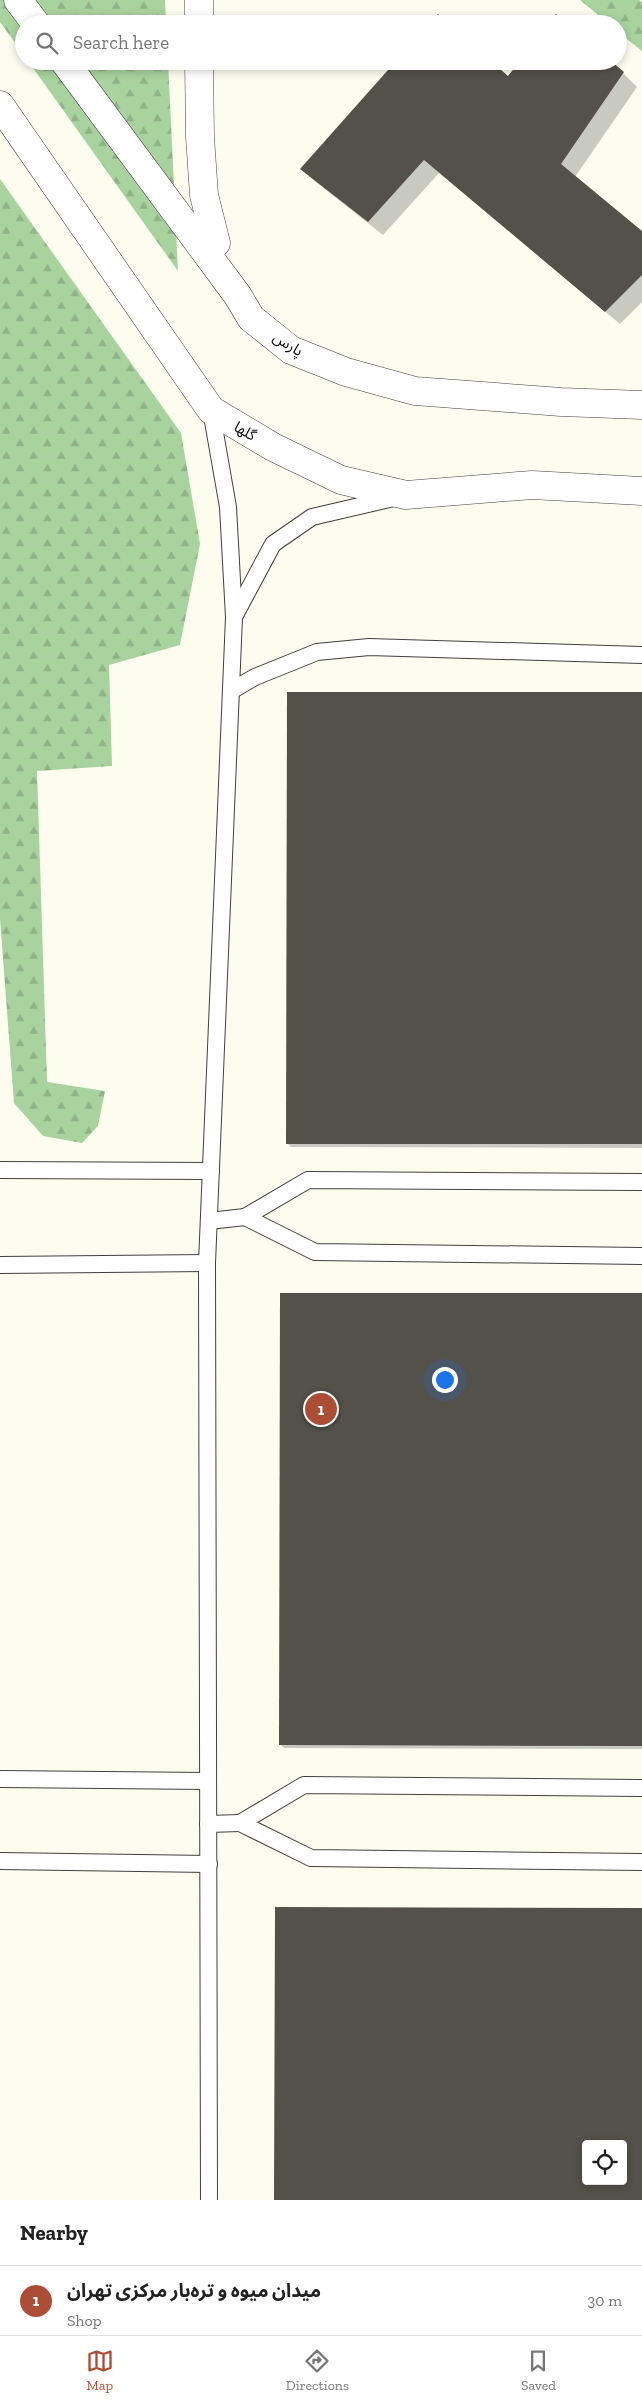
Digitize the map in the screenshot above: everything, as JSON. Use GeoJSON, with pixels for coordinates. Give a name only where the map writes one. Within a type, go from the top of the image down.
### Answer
{"type":"FeatureCollection","features":[{"type":"Feature","properties":{"kind":"street"},"geometry":{"type":"LineString","coordinates":[[18,0],[29,15]]}},
{"type":"Feature","properties":{"kind":"street"},"geometry":{"type":"LineString","coordinates":[[198,0],[199,15]]}},
{"type":"Feature","properties":{"kind":"street","name":"پارس"},"geometry":{"type":"LineString","coordinates":[[71,70],[238,296],[251,318],[291,350],[346,372],[415,391],[561,402],[642,405]]}},
{"type":"Feature","properties":{"kind":"street"},"geometry":{"type":"LineString","coordinates":[[199,70],[200,138],[204,195],[216,243]]}},
{"type":"Feature","properties":{"kind":"street","name":"گلها"},"geometry":{"type":"LineString","coordinates":[[0,105],[211,410],[274,447],[341,480],[406,495],[532,485],[642,492]]}},
{"type":"Feature","properties":{"kind":"lane"},"geometry":{"type":"LineString","coordinates":[[209,2200],[207,1263],[234,617],[228,507],[211,410]]}},
{"type":"Feature","properties":{"kind":"lane"},"geometry":{"type":"LineString","coordinates":[[234,617],[273,544],[312,517],[406,495]]}},
{"type":"Feature","properties":{"kind":"lane"},"geometry":{"type":"LineString","coordinates":[[231,691],[255,676],[317,652],[352,648],[642,655]]}},
{"type":"Feature","properties":{"kind":"lane"},"geometry":{"type":"LineString","coordinates":[[0,1170],[211,1171]]}},
{"type":"Feature","properties":{"kind":"lane"},"geometry":{"type":"LineString","coordinates":[[209,1222],[244,1217],[308,1180],[642,1182]]}},
{"type":"Feature","properties":{"kind":"lane"},"geometry":{"type":"LineString","coordinates":[[244,1217],[315,1252],[642,1256]]}},
{"type":"Feature","properties":{"kind":"lane"},"geometry":{"type":"LineString","coordinates":[[0,1265],[207,1263]]}},
{"type":"Feature","properties":{"kind":"lane"},"geometry":{"type":"LineString","coordinates":[[0,1779],[208,1782]]}},
{"type":"Feature","properties":{"kind":"lane"},"geometry":{"type":"LineString","coordinates":[[240,1823],[304,1785],[642,1788]]}},
{"type":"Feature","properties":{"kind":"lane"},"geometry":{"type":"LineString","coordinates":[[208,1824],[240,1823],[311,1858],[642,1862]]}},
{"type":"Feature","properties":{"kind":"lane"},"geometry":{"type":"LineString","coordinates":[[0,1861],[208,1864]]}},
{"type":"Feature","properties":{"kind":"green space"},"geometry":{"type":"Polygon","coordinates":[[[0,0],[165,0],[166,15],[15,15],[15,43],[0,22],[0,0]]]}},
{"type":"Feature","properties":{"kind":"green space"},"geometry":{"type":"Polygon","coordinates":[[[580,0],[639,0],[642,2],[642,51],[627,39],[627,15],[598,15],[580,0]]]}},
{"type":"Feature","properties":{"kind":"green space"},"geometry":{"type":"Polygon","coordinates":[[[34,70],[168,70],[178,271],[34,70]]]}},
{"type":"Feature","properties":{"kind":"green space"},"geometry":{"type":"Polygon","coordinates":[[[0,179],[181,433],[200,544],[180,645],[109,665],[112,766],[37,771],[47,1082],[105,1091],[98,1126],[82,1143],[43,1136],[14,1103],[0,919],[0,179]]]}},
{"type":"Feature","properties":{"kind":"building"},"geometry":{"type":"Polygon","coordinates":[[[388,70],[501,70],[508,76],[513,70],[622,70],[624,72],[561,164],[642,231],[642,275],[605,312],[424,160],[368,222],[300,169],[388,70]]]}},
{"type":"Feature","properties":{"kind":"building"},"geometry":{"type":"Polygon","coordinates":[[[287,692],[642,692],[642,1144],[286,1144],[287,692]]]}},
{"type":"Feature","properties":{"kind":"building"},"geometry":{"type":"Polygon","coordinates":[[[280,1293],[642,1293],[642,1746],[279,1745],[280,1293]]]}},
{"type":"Feature","properties":{"kind":"building"},"geometry":{"type":"Polygon","coordinates":[[[275,1907],[642,1908],[642,2200],[274,2200],[275,1907]]]}},
{"type":"Feature","properties":{"kind":"place","name":"میدان میوه و تره‌بار مرکزی تهران"},"geometry":{"type":"Point","coordinates":[321,1409]}}]}
